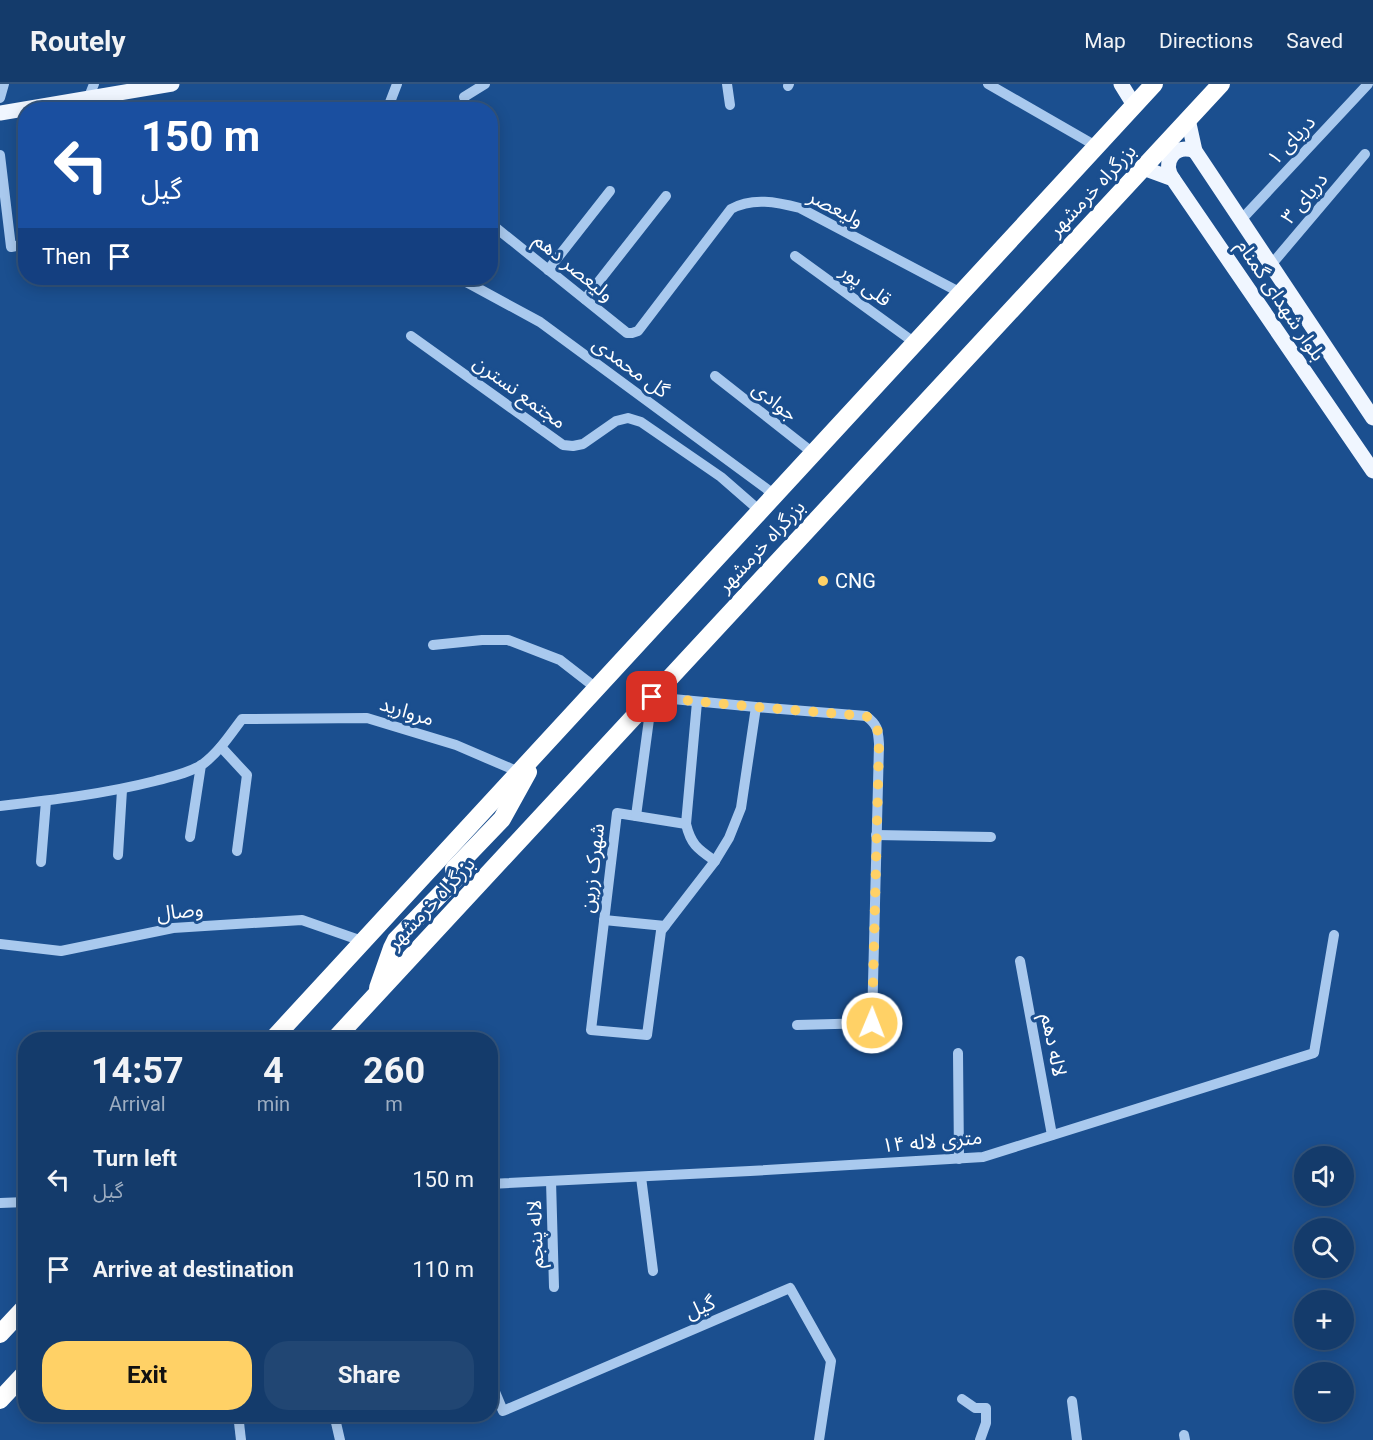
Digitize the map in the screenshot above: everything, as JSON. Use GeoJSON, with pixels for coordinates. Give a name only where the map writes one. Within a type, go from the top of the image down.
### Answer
{"type":"FeatureCollection","features":[{"type":"Feature","properties":{"kind":"highway","name":"بزرگراه خرمشهر"},"geometry":{"type":"LineString","coordinates":[[279,1032],[362,941],[451,866],[519,772],[1154,84]]}},
{"type":"Feature","properties":{"kind":"highway","name":"بزرگراه خرمشهر"},"geometry":{"type":"LineString","coordinates":[[341,1032],[1221,84]]}},
{"type":"Feature","properties":{"kind":"highway"},"geometry":{"type":"LineString","coordinates":[[376,995],[396,940],[451,866],[502,819],[540,749]]}},
{"type":"Feature","properties":{"kind":"highway"},"geometry":{"type":"LineString","coordinates":[[451,866],[474,889]]}},
{"type":"Feature","properties":{"kind":"highway"},"geometry":{"type":"LineString","coordinates":[[0,1334],[18,1315]]}},
{"type":"Feature","properties":{"kind":"highway"},"geometry":{"type":"LineString","coordinates":[[0,1400],[18,1381]]}},
{"type":"Feature","properties":{"kind":"main road"},"geometry":{"type":"LineString","coordinates":[[96,102],[172,84]]}},
{"type":"Feature","properties":{"kind":"main road"},"geometry":{"type":"LineString","coordinates":[[1120,84],[1134,105]]}},
{"type":"Feature","properties":{"kind":"main road"},"geometry":{"type":"LineString","coordinates":[[0,113],[18,111]]}},
{"type":"Feature","properties":{"kind":"main road","name":"بلوار شهدای گمنام"},"geometry":{"type":"LineString","coordinates":[[1188,119],[1195,151],[1373,418]]}},
{"type":"Feature","properties":{"kind":"main road"},"geometry":{"type":"LineString","coordinates":[[1173,179],[1168,169],[1168,162],[1172,155],[1184,149],[1195,151]]}},
{"type":"Feature","properties":{"kind":"main road"},"geometry":{"type":"LineString","coordinates":[[1143,168],[1173,179]]}},
{"type":"Feature","properties":{"kind":"main road","name":"بلوار شهدای گمنام"},"geometry":{"type":"LineString","coordinates":[[1173,179],[1373,471]]}},
{"type":"Feature","properties":{"kind":"street"},"geometry":{"type":"LineString","coordinates":[[0,98],[4,84]]}},
{"type":"Feature","properties":{"kind":"street"},"geometry":{"type":"LineString","coordinates":[[89,102],[94,84]]}},
{"type":"Feature","properties":{"kind":"street"},"geometry":{"type":"LineString","coordinates":[[390,102],[397,84]]}},
{"type":"Feature","properties":{"kind":"street"},"geometry":{"type":"LineString","coordinates":[[464,98],[485,84]]}},
{"type":"Feature","properties":{"kind":"street"},"geometry":{"type":"LineString","coordinates":[[727,84],[730,105]]}},
{"type":"Feature","properties":{"kind":"street"},"geometry":{"type":"LineString","coordinates":[[988,84],[1096,147]]}},
{"type":"Feature","properties":{"kind":"street","name":"دریای ۱"},"geometry":{"type":"LineString","coordinates":[[1241,220],[1368,84]]}},
{"type":"Feature","properties":{"kind":"street","name":"دریای ۳"},"geometry":{"type":"LineString","coordinates":[[1271,265],[1365,154]]}},
{"type":"Feature","properties":{"kind":"street"},"geometry":{"type":"LineString","coordinates":[[0,155],[11,247],[18,246]]}},
{"type":"Feature","properties":{"kind":"street"},"geometry":{"type":"LineString","coordinates":[[548,270],[610,191]]}},
{"type":"Feature","properties":{"kind":"street"},"geometry":{"type":"LineString","coordinates":[[585,299],[666,196]]}},
{"type":"Feature","properties":{"kind":"street","name":"ولیعصر"},"geometry":{"type":"LineString","coordinates":[[638,331],[731,209],[742,203],[759,201],[800,208],[961,293]]}},
{"type":"Feature","properties":{"kind":"street","name":"ولیعصر دهم"},"geometry":{"type":"LineString","coordinates":[[498,229],[627,333],[638,331]]}},
{"type":"Feature","properties":{"kind":"street","name":"قلی پور"},"geometry":{"type":"LineString","coordinates":[[795,256],[915,343]]}},
{"type":"Feature","properties":{"kind":"street","name":"گل محمدی"},"geometry":{"type":"LineString","coordinates":[[472,285],[540,322],[775,495]]}},
{"type":"Feature","properties":{"kind":"street","name":"مجتمع نسترن"},"geometry":{"type":"LineString","coordinates":[[411,336],[563,445],[584,444],[616,421],[628,418],[641,422],[721,477],[760,511]]}},
{"type":"Feature","properties":{"kind":"street","name":"جوادی"},"geometry":{"type":"LineString","coordinates":[[715,376],[813,453]]}},
{"type":"Feature","properties":{"kind":"street"},"geometry":{"type":"LineString","coordinates":[[433,645],[508,640],[560,660],[596,688]]}},
{"type":"Feature","properties":{"kind":"street"},"geometry":{"type":"LineString","coordinates":[[652,697],[866,716],[878,728],[872,1023],[798,1025]]}},
{"type":"Feature","properties":{"kind":"street","name":"شهرک زرین"},"geometry":{"type":"LineString","coordinates":[[652,697],[636,816],[617,813],[591,1030],[647,1035],[659,940],[665,926]]}},
{"type":"Feature","properties":{"kind":"street"},"geometry":{"type":"LineString","coordinates":[[697,702],[686,824],[689,838],[698,849],[715,861]]}},
{"type":"Feature","properties":{"kind":"street"},"geometry":{"type":"LineString","coordinates":[[604,920],[665,926],[715,861],[729,838],[741,808],[756,707]]}},
{"type":"Feature","properties":{"kind":"street","name":"مروارید"},"geometry":{"type":"LineString","coordinates":[[222,747],[242,719],[367,718],[456,745],[519,772]]}},
{"type":"Feature","properties":{"kind":"street"},"geometry":{"type":"LineString","coordinates":[[0,806],[122,790],[175,776],[201,765],[222,747],[247,776],[237,851]]}},
{"type":"Feature","properties":{"kind":"street"},"geometry":{"type":"LineString","coordinates":[[190,837],[201,765]]}},
{"type":"Feature","properties":{"kind":"street"},"geometry":{"type":"LineString","coordinates":[[118,855],[122,790]]}},
{"type":"Feature","properties":{"kind":"street"},"geometry":{"type":"LineString","coordinates":[[41,862],[46,801]]}},
{"type":"Feature","properties":{"kind":"street"},"geometry":{"type":"LineString","coordinates":[[636,816],[686,824]]}},
{"type":"Feature","properties":{"kind":"street"},"geometry":{"type":"LineString","coordinates":[[876,835],[991,837]]}},
{"type":"Feature","properties":{"kind":"street","name":"وصال"},"geometry":{"type":"LineString","coordinates":[[0,944],[62,951],[173,928],[302,920],[362,941]]}},
{"type":"Feature","properties":{"kind":"street","name":"۱۴ متری لاله"},"geometry":{"type":"LineString","coordinates":[[498,1184],[983,1157],[1314,1053],[1334,935]]}},
{"type":"Feature","properties":{"kind":"street","name":"لاله دهم"},"geometry":{"type":"LineString","coordinates":[[1020,961],[1052,1136]]}},
{"type":"Feature","properties":{"kind":"street"},"geometry":{"type":"LineString","coordinates":[[958,1053],[959,1159]]}},
{"type":"Feature","properties":{"kind":"street"},"geometry":{"type":"LineString","coordinates":[[641,1177],[653,1271]]}},
{"type":"Feature","properties":{"kind":"street","name":"لاله پنجم"},"geometry":{"type":"LineString","coordinates":[[551,1181],[554,1287]]}},
{"type":"Feature","properties":{"kind":"street"},"geometry":{"type":"LineString","coordinates":[[0,1203],[18,1202]]}},
{"type":"Feature","properties":{"kind":"street","name":"گیل"},"geometry":{"type":"LineString","coordinates":[[498,1399],[503,1411],[790,1288],[831,1361],[819,1440]]}},
{"type":"Feature","properties":{"kind":"street"},"geometry":{"type":"LineString","coordinates":[[962,1399],[975,1408],[986,1407],[986,1423],[980,1440]]}},
{"type":"Feature","properties":{"kind":"street"},"geometry":{"type":"LineString","coordinates":[[1072,1401],[1077,1440]]}},
{"type":"Feature","properties":{"kind":"street"},"geometry":{"type":"LineString","coordinates":[[239,1422],[241,1440]]}},
{"type":"Feature","properties":{"kind":"street"},"geometry":{"type":"LineString","coordinates":[[336,1422],[340,1440]]}},
{"type":"Feature","properties":{"kind":"place","name":"CNG"},"geometry":{"type":"Point","coordinates":[823,581]}},
{"type":"Feature","properties":{"kind":"route"},"geometry":{"type":"LineString","coordinates":[[652,697],[866,716],[878,728],[872,1023]]}}]}
